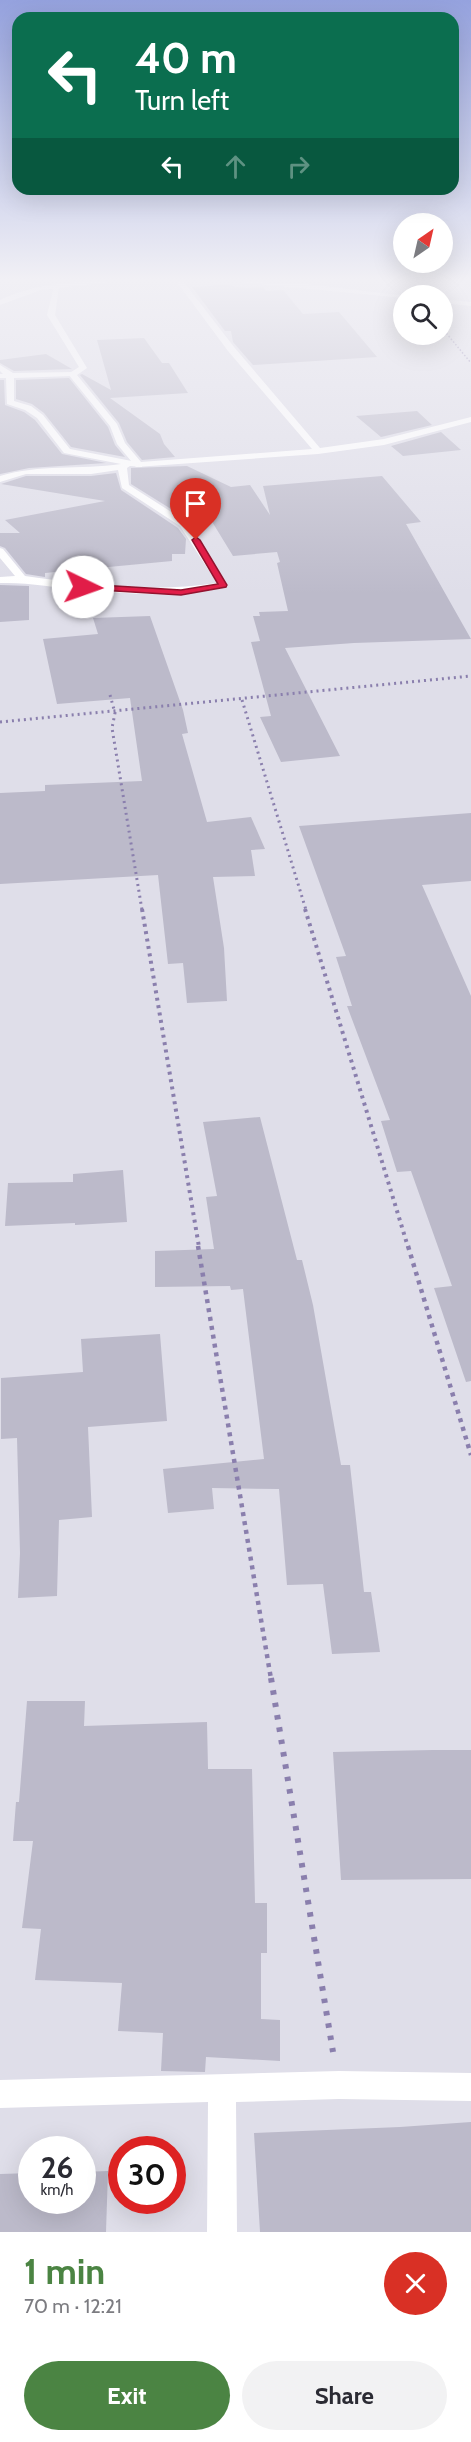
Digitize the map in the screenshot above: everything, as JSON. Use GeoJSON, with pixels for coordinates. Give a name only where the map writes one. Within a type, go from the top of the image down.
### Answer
{"type":"FeatureCollection","features":[{"type":"Feature","properties":{"kind":"street"},"geometry":{"type":"LineString","coordinates":[[10,385],[10,402],[25,406],[44,418],[67,450],[139,465]]}},
{"type":"Feature","properties":{"kind":"street"},"geometry":{"type":"LineString","coordinates":[[81,385],[114,426],[121,444],[139,465]]}},
{"type":"Feature","properties":{"kind":"street"},"geometry":{"type":"LineString","coordinates":[[262,385],[318,452]]}},
{"type":"Feature","properties":{"kind":"street"},"geometry":{"type":"LineString","coordinates":[[0,480],[25,471],[92,471],[139,465],[318,452],[384,442],[471,419]]}},
{"type":"Feature","properties":{"kind":"street"},"geometry":{"type":"LineString","coordinates":[[0,580],[22,579],[83,587],[181,592],[223,585],[184,524],[125,486],[122,467]]}},
{"type":"Feature","properties":{"kind":"street"},"geometry":{"type":"LineString","coordinates":[[0,551],[22,579]]}},
{"type":"Feature","properties":{"kind":"street"},"geometry":{"type":"LineString","coordinates":[[0,2094],[339,2085],[471,2087]]}},
{"type":"Feature","properties":{"kind":"street"},"geometry":{"type":"LineString","coordinates":[[222,2089],[222,2232]]}},
{"type":"Feature","properties":{"kind":"path"},"geometry":{"type":"LineString","coordinates":[[0,722],[242,700],[327,688],[471,676]]}},
{"type":"Feature","properties":{"kind":"path"},"geometry":{"type":"LineString","coordinates":[[110,695],[115,712],[112,728],[339,2085]]}},
{"type":"Feature","properties":{"kind":"path"},"geometry":{"type":"LineString","coordinates":[[242,700],[471,1455]]}},
{"type":"Feature","properties":{"kind":"building"},"geometry":{"type":"Polygon","coordinates":[[[0,385],[4,385],[5,405],[24,412],[35,420],[62,454],[106,463],[29,468],[0,474],[0,385]]]}},
{"type":"Feature","properties":{"kind":"building"},"geometry":{"type":"Polygon","coordinates":[[[16,385],[75,385],[108,427],[115,445],[125,457],[71,447],[44,413],[32,404],[16,399],[16,385]]]}},
{"type":"Feature","properties":{"kind":"building"},"geometry":{"type":"Polygon","coordinates":[[[88,385],[102,385],[111,390],[110,385],[183,385],[188,393],[110,398],[160,434],[164,444],[175,457],[142,460],[127,442],[119,423],[88,385]]]}},
{"type":"Feature","properties":{"kind":"building"},"geometry":{"type":"Polygon","coordinates":[[[417,411],[432,425],[381,437],[356,416],[417,411]]]}},
{"type":"Feature","properties":{"kind":"building"},"geometry":{"type":"Polygon","coordinates":[[[441,432],[461,450],[403,456],[391,446],[441,432]]]}},
{"type":"Feature","properties":{"kind":"building"},"geometry":{"type":"Polygon","coordinates":[[[187,466],[231,487],[250,485],[270,515],[263,486],[382,476],[421,522],[406,524],[471,639],[285,648],[340,756],[281,762],[260,717],[271,716],[251,642],[260,641],[253,616],[260,616],[259,612],[288,611],[277,563],[280,562],[277,552],[233,556],[189,484],[187,519],[131,484],[131,468],[187,466]]]}},
{"type":"Feature","properties":{"kind":"building"},"geometry":{"type":"Polygon","coordinates":[[[116,473],[121,490],[178,528],[186,539],[185,554],[172,554],[172,561],[45,573],[45,577],[26,574],[5,548],[0,546],[0,533],[20,533],[5,520],[105,501],[1,484],[26,476],[91,476],[116,473]]]}},
{"type":"Feature","properties":{"kind":"building"},"geometry":{"type":"Polygon","coordinates":[[[0,585],[29,586],[29,620],[0,622],[0,585]]]}},
{"type":"Feature","properties":{"kind":"building"},"geometry":{"type":"Polygon","coordinates":[[[150,616],[183,710],[188,733],[182,734],[207,822],[251,817],[265,849],[251,850],[255,876],[213,877],[224,948],[227,1001],[187,1003],[183,963],[168,964],[158,875],[0,884],[0,793],[45,791],[45,785],[142,781],[130,698],[57,704],[43,639],[98,634],[93,618],[150,616]]]}},
{"type":"Feature","properties":{"kind":"building"},"geometry":{"type":"Polygon","coordinates":[[[471,813],[471,881],[422,885],[471,996],[471,1381],[466,1382],[434,1288],[452,1286],[411,1171],[397,1172],[381,1121],[390,1120],[347,1006],[352,1006],[336,957],[346,956],[299,826],[471,813]]]}},
{"type":"Feature","properties":{"kind":"building"},"geometry":{"type":"Polygon","coordinates":[[[260,1117],[297,1260],[302,1260],[313,1305],[341,1465],[350,1465],[364,1592],[371,1592],[380,1652],[332,1654],[323,1584],[287,1585],[279,1489],[212,1488],[214,1509],[168,1513],[163,1469],[264,1459],[243,1289],[231,1290],[230,1286],[155,1287],[155,1251],[214,1249],[206,1197],[217,1196],[203,1122],[260,1117]]]}},
{"type":"Feature","properties":{"kind":"building"},"geometry":{"type":"Polygon","coordinates":[[[123,1170],[127,1222],[5,1226],[8,1183],[73,1182],[73,1174],[123,1170]]]}},
{"type":"Feature","properties":{"kind":"building"},"geometry":{"type":"Polygon","coordinates":[[[160,1334],[167,1421],[88,1427],[92,1517],[59,1520],[57,1596],[18,1598],[20,1553],[17,1438],[1,1439],[1,1378],[83,1372],[81,1339],[160,1334]]]}},
{"type":"Feature","properties":{"kind":"building"},"geometry":{"type":"Polygon","coordinates":[[[27,1701],[85,1701],[84,1726],[207,1722],[208,1769],[252,1769],[255,1903],[267,1903],[267,1953],[261,1953],[261,2019],[280,2020],[280,2061],[206,2057],[205,2072],[161,2071],[163,2033],[118,2031],[122,1983],[35,1980],[41,1929],[22,1928],[33,1841],[13,1841],[16,1802],[19,1802],[27,1701]]]}},
{"type":"Feature","properties":{"kind":"building"},"geometry":{"type":"Polygon","coordinates":[[[471,1750],[471,1879],[341,1880],[333,1752],[471,1750]]]}},
{"type":"Feature","properties":{"kind":"building"},"geometry":{"type":"Polygon","coordinates":[[[471,2122],[471,2232],[260,2232],[254,2133],[471,2122]]]}},
{"type":"Feature","properties":{"kind":"building"},"geometry":{"type":"Polygon","coordinates":[[[96,2171],[108,2171],[106,2232],[0,2232],[0,2174],[18,2173],[18,2214],[96,2214],[96,2171]]]}},
{"type":"Feature","properties":{"kind":"route"},"geometry":{"type":"LineString","coordinates":[[83,587],[181,592],[223,585],[196,540]]}}]}
